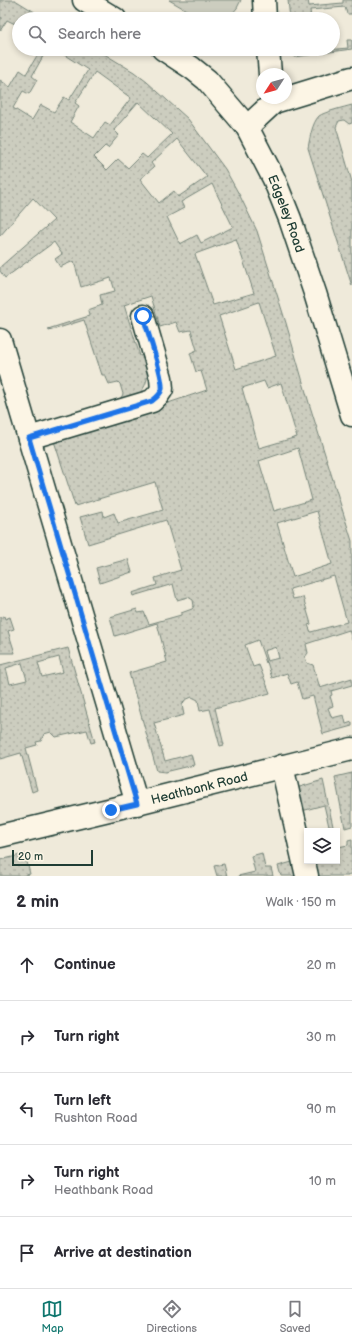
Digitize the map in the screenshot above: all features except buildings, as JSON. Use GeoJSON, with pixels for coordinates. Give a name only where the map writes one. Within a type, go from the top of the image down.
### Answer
{"type":"FeatureCollection","features":[{"type":"Feature","properties":{"kind":"street"},"geometry":{"type":"LineString","coordinates":[[84,0],[104,12]]}},
{"type":"Feature","properties":{"kind":"street"},"geometry":{"type":"LineString","coordinates":[[264,0],[265,12]]}},
{"type":"Feature","properties":{"kind":"street","name":"Edgeley Road"},"geometry":{"type":"LineString","coordinates":[[174,56],[207,80],[247,127],[274,179],[290,219],[315,293],[352,415]]}},
{"type":"Feature","properties":{"kind":"street"},"geometry":{"type":"LineString","coordinates":[[269,56],[270,68]]}},
{"type":"Feature","properties":{"kind":"street"},"geometry":{"type":"LineString","coordinates":[[292,95],[352,78]]}},
{"type":"Feature","properties":{"kind":"street"},"geometry":{"type":"LineString","coordinates":[[247,127],[270,104]]}},
{"type":"Feature","properties":{"kind":"street"},"geometry":{"type":"LineString","coordinates":[[29,438],[152,401],[158,395],[162,390],[161,378],[143,316]]}},
{"type":"Feature","properties":{"kind":"street"},"geometry":{"type":"LineString","coordinates":[[0,340],[137,804]]}},
{"type":"Feature","properties":{"kind":"street","name":"Heathbank Road"},"geometry":{"type":"LineString","coordinates":[[0,836],[137,804],[352,749]]}},
{"type":"Feature","properties":{"kind":"street"},"geometry":{"type":"LineString","coordinates":[[282,766],[307,876]]}},
{"type":"Feature","properties":{"kind":"shaded area"},"geometry":{"type":"Polygon","coordinates":[[[0,0],[15,0],[35,12],[12,12],[12,22],[7,20],[0,31],[0,21],[2,18],[0,17],[0,0]]]}},
{"type":"Feature","properties":{"kind":"shaded area"},"geometry":{"type":"Polygon","coordinates":[[[169,0],[241,0],[234,12],[190,12],[169,0]]]}},
{"type":"Feature","properties":{"kind":"shaded area"},"geometry":{"type":"Polygon","coordinates":[[[288,0],[308,0],[309,6],[343,3],[343,0],[352,0],[352,14],[347,14],[345,7],[310,10],[310,12],[289,12],[288,0]]]}},
{"type":"Feature","properties":{"kind":"shaded area"},"geometry":{"type":"Polygon","coordinates":[[[347,40],[352,40],[352,49],[340,51],[340,49],[348,48],[347,40]]]}},
{"type":"Feature","properties":{"kind":"shaded area"},"geometry":{"type":"Polygon","coordinates":[[[37,56],[43,56],[32,76],[37,80],[29,94],[23,91],[13,108],[32,120],[41,105],[54,112],[64,97],[69,100],[88,70],[66,56],[108,56],[147,82],[188,119],[225,169],[240,196],[257,231],[352,541],[352,640],[349,630],[306,644],[308,653],[305,657],[307,663],[313,665],[320,688],[352,678],[352,685],[331,691],[332,695],[330,696],[333,706],[328,708],[332,718],[344,715],[346,724],[352,722],[352,726],[323,734],[313,696],[302,699],[297,682],[291,684],[287,673],[272,678],[258,640],[245,645],[253,667],[259,665],[270,693],[215,708],[224,745],[220,746],[210,709],[200,711],[198,700],[192,697],[185,700],[182,705],[184,715],[154,723],[165,761],[191,754],[194,765],[165,772],[157,771],[129,673],[167,662],[157,623],[115,636],[110,617],[137,609],[138,613],[144,612],[149,624],[181,615],[181,613],[192,609],[194,606],[193,600],[188,597],[177,600],[173,584],[133,596],[132,593],[157,585],[155,578],[181,570],[166,520],[88,544],[80,517],[103,511],[104,517],[114,513],[118,523],[163,510],[155,482],[75,506],[54,441],[207,390],[201,371],[196,372],[190,353],[197,350],[191,330],[180,332],[176,322],[160,327],[151,296],[124,305],[140,356],[143,355],[146,367],[147,377],[142,391],[138,396],[78,412],[121,398],[123,394],[120,384],[118,382],[109,384],[105,375],[102,375],[84,320],[49,331],[48,329],[89,316],[88,310],[102,305],[100,295],[115,291],[111,278],[81,287],[74,261],[60,267],[55,259],[62,254],[54,242],[5,278],[0,271],[0,267],[54,220],[33,198],[0,236],[0,80],[10,87],[20,70],[26,74],[37,56]],[[95,72],[75,103],[79,106],[70,122],[94,138],[105,122],[110,125],[131,98],[95,72]],[[138,102],[114,130],[119,135],[108,148],[105,146],[94,157],[107,170],[118,159],[128,168],[142,154],[147,158],[172,134],[138,102]],[[177,139],[151,163],[154,167],[140,179],[159,203],[174,191],[178,197],[207,177],[177,139]],[[212,184],[181,202],[184,208],[167,217],[180,244],[197,235],[201,243],[233,227],[212,184]],[[236,239],[195,254],[213,305],[254,293],[236,239]],[[259,302],[219,316],[236,369],[276,356],[259,302]],[[264,381],[242,388],[259,448],[297,437],[281,383],[267,388],[264,381]],[[298,448],[259,461],[274,511],[312,500],[298,448]],[[317,511],[277,523],[293,577],[332,564],[317,511]],[[334,576],[290,589],[293,599],[303,597],[311,624],[308,625],[311,632],[347,622],[334,576]],[[276,647],[264,651],[267,661],[279,658],[276,647]]]}},
{"type":"Feature","properties":{"kind":"shaded area"},"geometry":{"type":"Polygon","coordinates":[[[352,105],[352,123],[349,124],[344,120],[339,121],[336,127],[352,182],[352,286],[308,148],[313,127],[319,116],[330,111],[352,105]]]}},
{"type":"Feature","properties":{"kind":"shaded area"},"geometry":{"type":"Polygon","coordinates":[[[128,559],[132,572],[100,583],[96,568],[128,559]]]}},
{"type":"Feature","properties":{"kind":"shaded area"},"geometry":{"type":"Polygon","coordinates":[[[4,616],[5,619],[10,617],[14,629],[8,631],[15,653],[0,653],[0,618],[4,616]]]}},
{"type":"Feature","properties":{"kind":"shaded area"},"geometry":{"type":"Polygon","coordinates":[[[68,648],[95,742],[91,743],[87,730],[56,737],[51,732],[44,734],[41,741],[36,742],[37,745],[26,748],[37,790],[32,792],[21,753],[0,759],[0,665],[68,648]],[[59,657],[38,663],[42,677],[63,672],[59,657]],[[22,663],[6,668],[10,684],[27,680],[22,663]]]}},
{"type":"Feature","properties":{"kind":"shaded area"},"geometry":{"type":"Polygon","coordinates":[[[352,773],[352,826],[345,828],[335,777],[352,773]]]}},
{"type":"Feature","properties":{"kind":"shaded area"},"geometry":{"type":"Polygon","coordinates":[[[323,780],[333,828],[329,828],[324,805],[298,812],[293,789],[323,780]]]}},
{"type":"Feature","properties":{"kind":"shaded area"},"geometry":{"type":"Polygon","coordinates":[[[352,839],[352,873],[348,876],[314,876],[311,864],[340,864],[340,847],[348,845],[348,840],[352,839]]]}},
{"type":"Feature","properties":{"kind":"shaded area"},"geometry":{"type":"Polygon","coordinates":[[[295,844],[303,876],[281,876],[278,866],[292,862],[288,846],[295,844]]]}},
{"type":"Feature","properties":{"kind":"shaded area"},"geometry":{"type":"Polygon","coordinates":[[[262,853],[265,868],[271,868],[273,876],[238,876],[255,872],[251,856],[262,853]]]}},
{"type":"Feature","properties":{"kind":"shaded area"},"geometry":{"type":"Polygon","coordinates":[[[25,854],[30,874],[22,876],[0,876],[0,860],[25,854]]]}},
{"type":"Feature","properties":{"kind":"shaded area"},"geometry":{"type":"Polygon","coordinates":[[[224,864],[227,876],[217,876],[214,866],[224,864]]]}},
{"type":"Feature","properties":{"kind":"route"},"geometry":{"type":"LineString","coordinates":[[111,810],[137,804],[29,438],[152,401],[158,395],[162,390],[161,378],[143,316]]}}]}
